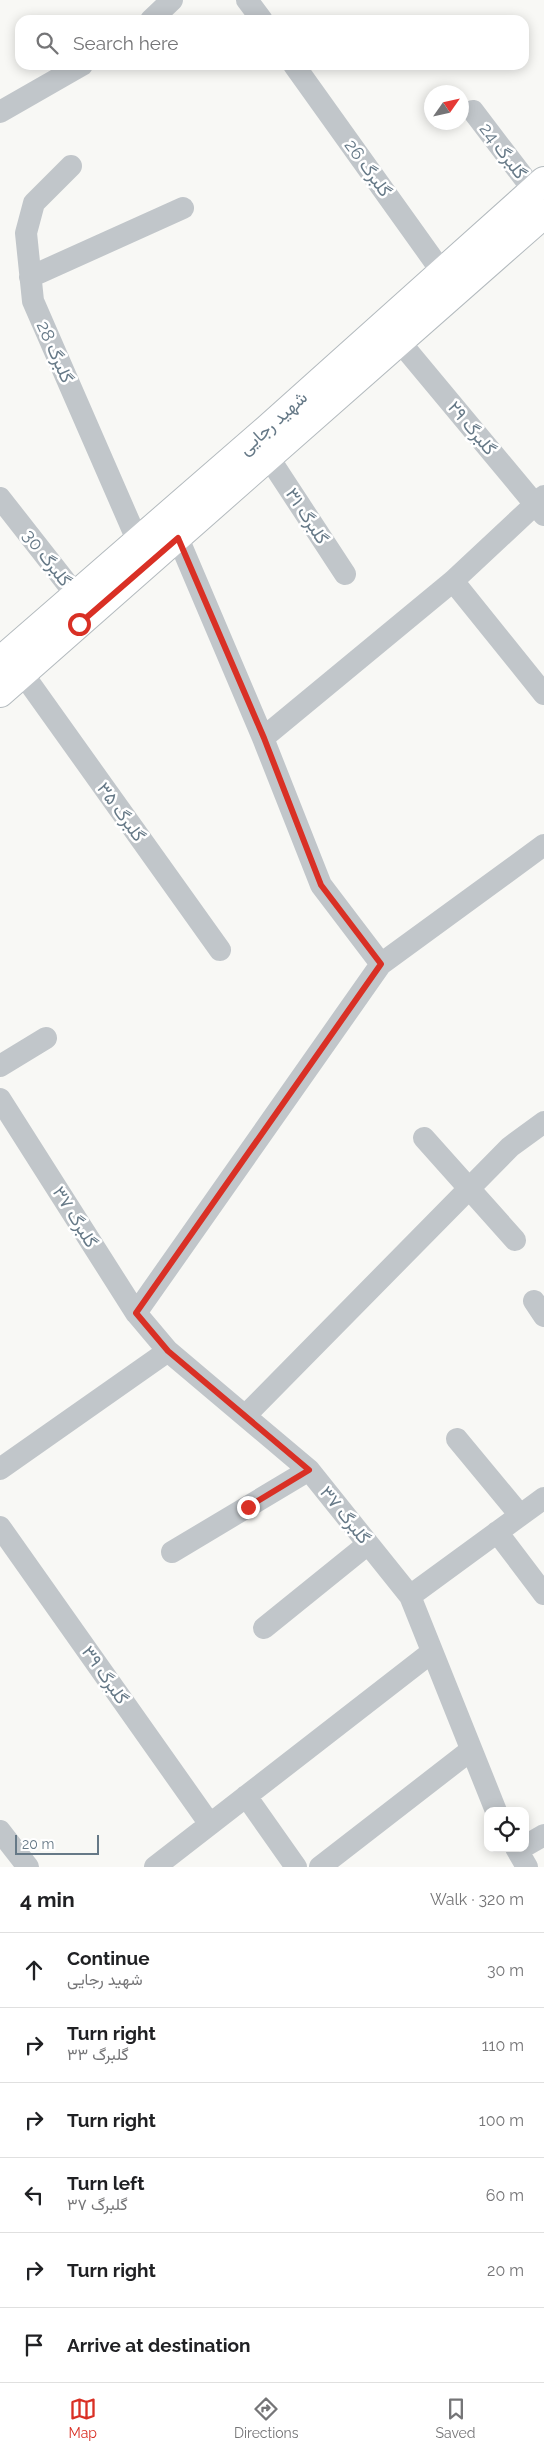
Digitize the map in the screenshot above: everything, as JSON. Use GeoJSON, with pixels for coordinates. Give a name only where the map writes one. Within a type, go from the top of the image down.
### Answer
{"type":"FeatureCollection","features":[{"type":"Feature","properties":{"kind":"main road","name":"شهید رجایی"},"geometry":{"type":"LineString","coordinates":[[0,694],[11,668],[76,595],[267,430],[442,272],[540,196]]}},
{"type":"Feature","properties":{"kind":"main road","name":"شهید رجایی"},"geometry":{"type":"LineString","coordinates":[[11,668],[178,538],[400,342],[540,196]]}},
{"type":"Feature","properties":{"kind":"street"},"geometry":{"type":"LineString","coordinates":[[156,15],[172,0]]}},
{"type":"Feature","properties":{"kind":"street"},"geometry":{"type":"LineString","coordinates":[[247,0],[258,15]]}},
{"type":"Feature","properties":{"kind":"street"},"geometry":{"type":"LineString","coordinates":[[0,112],[73,70]]}},
{"type":"Feature","properties":{"kind":"street","name":"گلبرگ 26"},"geometry":{"type":"LineString","coordinates":[[298,70],[442,272]]}},
{"type":"Feature","properties":{"kind":"street","name":"گلبرگ 24"},"geometry":{"type":"LineString","coordinates":[[473,111],[540,196]]}},
{"type":"Feature","properties":{"kind":"street","name":"گلبرگ 28"},"geometry":{"type":"LineString","coordinates":[[70,166],[34,203],[26,233],[33,301],[138,542]]}},
{"type":"Feature","properties":{"kind":"street"},"geometry":{"type":"LineString","coordinates":[[30,277],[183,208]]}},
{"type":"Feature","properties":{"kind":"street","name":"گلبرگ ۲۹"},"geometry":{"type":"LineString","coordinates":[[400,342],[541,505]]}},
{"type":"Feature","properties":{"kind":"street","name":"گلبرگ ۳۱"},"geometry":{"type":"LineString","coordinates":[[269,458],[345,574]]}},
{"type":"Feature","properties":{"kind":"street","name":"گلبرگ 30"},"geometry":{"type":"LineString","coordinates":[[0,498],[76,595]]}},
{"type":"Feature","properties":{"kind":"street"},"geometry":{"type":"LineString","coordinates":[[264,738],[453,581],[541,505]]}},
{"type":"Feature","properties":{"kind":"street"},"geometry":{"type":"LineString","coordinates":[[178,538],[264,738],[321,885],[381,964]]}},
{"type":"Feature","properties":{"kind":"street"},"geometry":{"type":"LineString","coordinates":[[453,581],[544,694]]}},
{"type":"Feature","properties":{"kind":"street","name":"گلبرگ ۳۵"},"geometry":{"type":"LineString","coordinates":[[11,668],[220,950]]}},
{"type":"Feature","properties":{"kind":"street"},"geometry":{"type":"LineString","coordinates":[[136,1313],[381,964],[544,846]]}},
{"type":"Feature","properties":{"kind":"street"},"geometry":{"type":"LineString","coordinates":[[0,1066],[46,1038]]}},
{"type":"Feature","properties":{"kind":"street","name":"گلبرگ ۳۷"},"geometry":{"type":"LineString","coordinates":[[0,1098],[136,1313],[168,1351],[309,1470],[410,1596],[494,1807]]}},
{"type":"Feature","properties":{"kind":"street"},"geometry":{"type":"LineString","coordinates":[[245,1416],[510,1147],[544,1122]]}},
{"type":"Feature","properties":{"kind":"street"},"geometry":{"type":"LineString","coordinates":[[424,1138],[515,1240]]}},
{"type":"Feature","properties":{"kind":"street"},"geometry":{"type":"LineString","coordinates":[[0,1469],[168,1351]]}},
{"type":"Feature","properties":{"kind":"street"},"geometry":{"type":"LineString","coordinates":[[457,1440],[520,1515]]}},
{"type":"Feature","properties":{"kind":"street"},"geometry":{"type":"LineString","coordinates":[[172,1552],[309,1470]]}},
{"type":"Feature","properties":{"kind":"street"},"geometry":{"type":"LineString","coordinates":[[410,1596],[544,1498]]}},
{"type":"Feature","properties":{"kind":"street","name":"گلبرگ ۳۹"},"geometry":{"type":"LineString","coordinates":[[0,1527],[210,1823]]}},
{"type":"Feature","properties":{"kind":"street"},"geometry":{"type":"LineString","coordinates":[[497,1532],[544,1594]]}},
{"type":"Feature","properties":{"kind":"street"},"geometry":{"type":"LineString","coordinates":[[264,1628],[368,1544]]}},
{"type":"Feature","properties":{"kind":"street"},"geometry":{"type":"LineString","coordinates":[[155,1867],[432,1652]]}},
{"type":"Feature","properties":{"kind":"street"},"geometry":{"type":"LineString","coordinates":[[320,1867],[471,1750]]}},
{"type":"Feature","properties":{"kind":"street"},"geometry":{"type":"LineString","coordinates":[[246,1796],[296,1867]]}},
{"type":"Feature","properties":{"kind":"street"},"geometry":{"type":"LineString","coordinates":[[0,1830],[28,1867]]}},
{"type":"Feature","properties":{"kind":"street"},"geometry":{"type":"LineString","coordinates":[[529,1846],[544,1834]]}},
{"type":"Feature","properties":{"kind":"route"},"geometry":{"type":"LineString","coordinates":[[79,624],[178,538],[264,738],[321,885],[381,964],[136,1313],[168,1351],[309,1470],[248,1507]]}}]}
